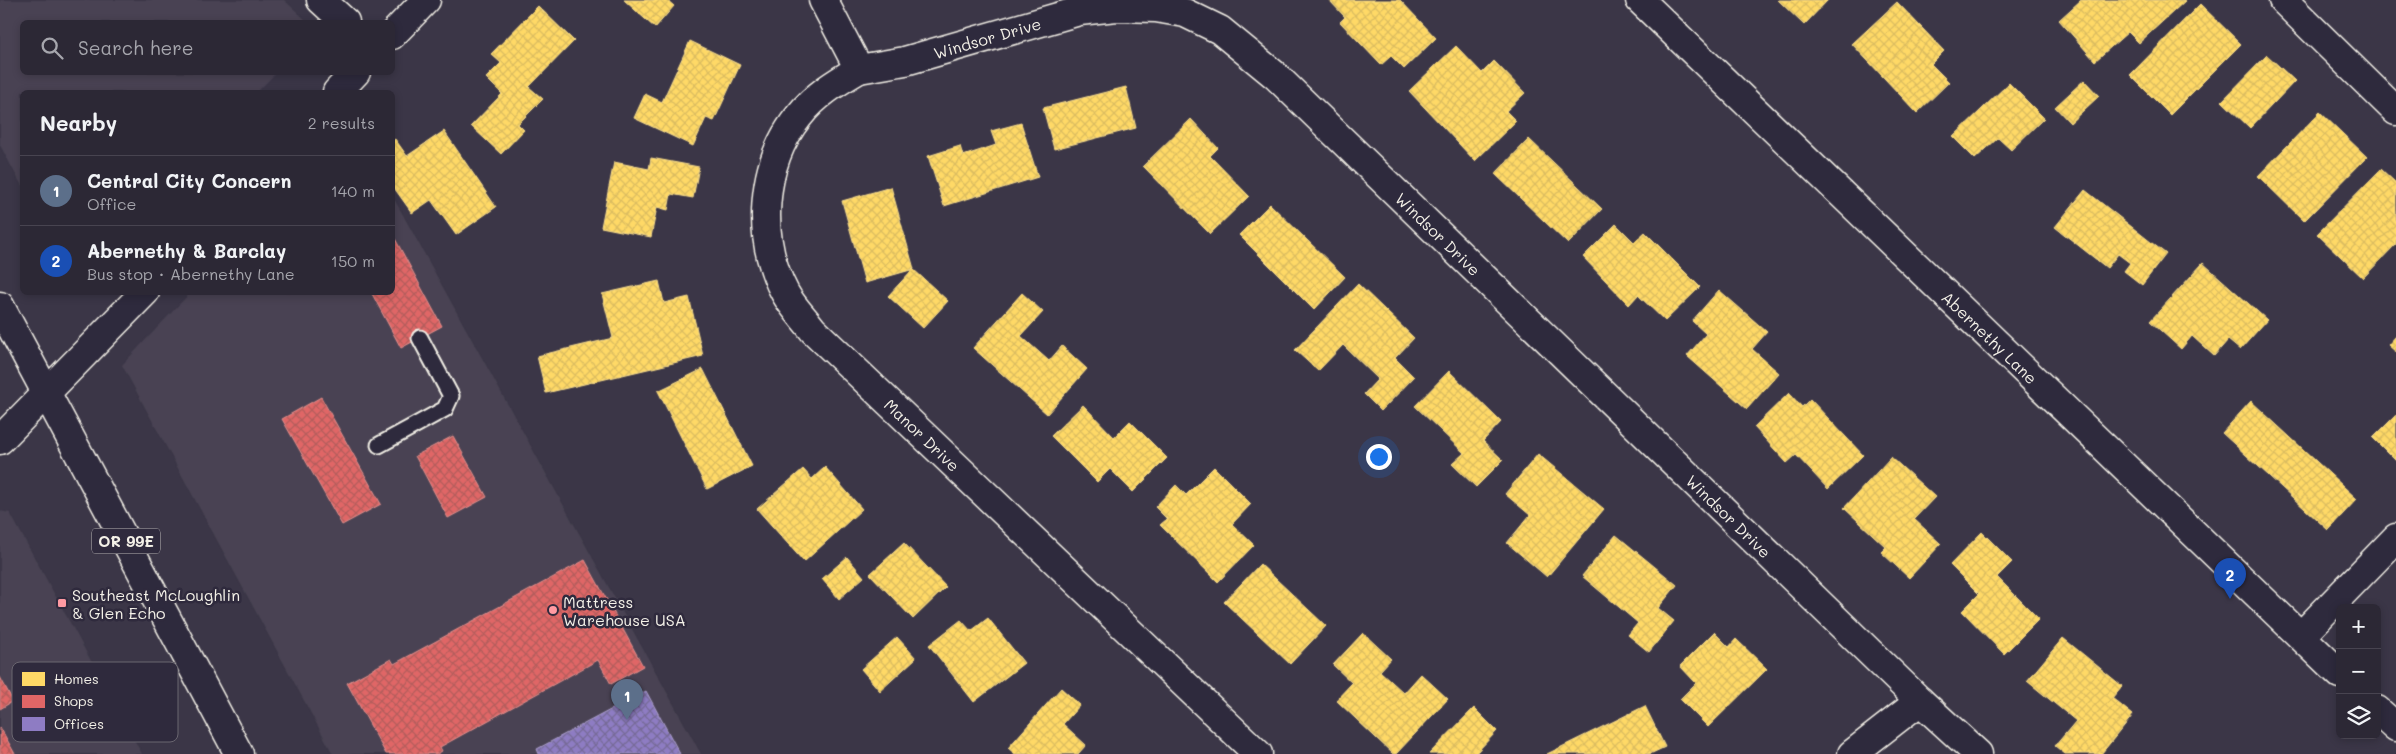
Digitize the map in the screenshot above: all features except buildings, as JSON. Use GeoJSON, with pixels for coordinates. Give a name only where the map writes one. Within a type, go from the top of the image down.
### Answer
{"type":"FeatureCollection","features":[{"type":"Feature","properties":{"kind":"street"},"geometry":{"type":"LineString","coordinates":[[321,0],[343,20]]}},
{"type":"Feature","properties":{"kind":"street"},"geometry":{"type":"LineString","coordinates":[[395,32],[426,0]]}},
{"type":"Feature","properties":{"kind":"street"},"geometry":{"type":"LineString","coordinates":[[823,0],[859,69]]}},
{"type":"Feature","properties":{"kind":"street","name":"Abernethy Lane"},"geometry":{"type":"LineString","coordinates":[[1640,0],[2336,670]]}},
{"type":"Feature","properties":{"kind":"street"},"geometry":{"type":"LineString","coordinates":[[2283,0],[2396,111]]}},
{"type":"Feature","properties":{"kind":"street","name":"Windsor Drive"},"geometry":{"type":"LineString","coordinates":[[859,69],[905,62],[1079,11],[1107,8],[1156,8],[1185,13],[1220,30],[1276,76],[1920,701],[1978,754]]}},
{"type":"Feature","properties":{"kind":"street","name":"Manor Drive"},"geometry":{"type":"LineString","coordinates":[[859,69],[827,88],[799,116],[780,147],[768,184],[765,221],[772,260],[786,293],[813,330],[1258,754]]}},
{"type":"Feature","properties":{"kind":"street"},"geometry":{"type":"LineString","coordinates":[[339,90],[353,75]]}},
{"type":"Feature","properties":{"kind":"street"},"geometry":{"type":"LineString","coordinates":[[0,440],[141,295]]}},
{"type":"Feature","properties":{"kind":"street","name":"OR 99E"},"geometry":{"type":"LineString","coordinates":[[0,306],[240,754]]}},
{"type":"Feature","properties":{"kind":"street"},"geometry":{"type":"LineString","coordinates":[[2301,636],[2396,538]]}},
{"type":"Feature","properties":{"kind":"street"},"geometry":{"type":"LineString","coordinates":[[1852,754],[1920,701]]}},
{"type":"Feature","properties":{"kind":"street"},"geometry":{"type":"LineString","coordinates":[[2381,714],[2396,728]]}},
{"type":"Feature","properties":{"kind":"lane"},"geometry":{"type":"LineString","coordinates":[[379,445],[445,409],[451,396],[420,338]]}},
{"type":"Feature","properties":{"kind":"shaded area"},"geometry":{"type":"Polygon","coordinates":[[[0,0],[284,0],[306,20],[20,20],[20,75],[274,75],[259,90],[20,90],[20,182],[0,145],[0,0]]]}},
{"type":"Feature","properties":{"kind":"shaded area"},"geometry":{"type":"Polygon","coordinates":[[[395,201],[701,754],[333,754],[122,365],[188,295],[395,295],[395,201]]]}},
{"type":"Feature","properties":{"kind":"shaded area"},"geometry":{"type":"Polygon","coordinates":[[[0,511],[10,513],[92,662],[12,662],[12,742],[135,742],[142,754],[0,754],[0,511]]]}},
{"type":"Feature","properties":{"kind":"place","name":"Abernethy & Barclay"},"geometry":{"type":"Point","coordinates":[2230,599]}},
{"type":"Feature","properties":{"kind":"place","name":"Southeast McLoughlin & Glen Echo"},"geometry":{"type":"Point","coordinates":[62,603]}},
{"type":"Feature","properties":{"kind":"place","name":"Mattress Warehouse USA"},"geometry":{"type":"Point","coordinates":[553,610]}},
{"type":"Feature","properties":{"kind":"place","name":"Central City Concern"},"geometry":{"type":"Point","coordinates":[627,720]}}]}
